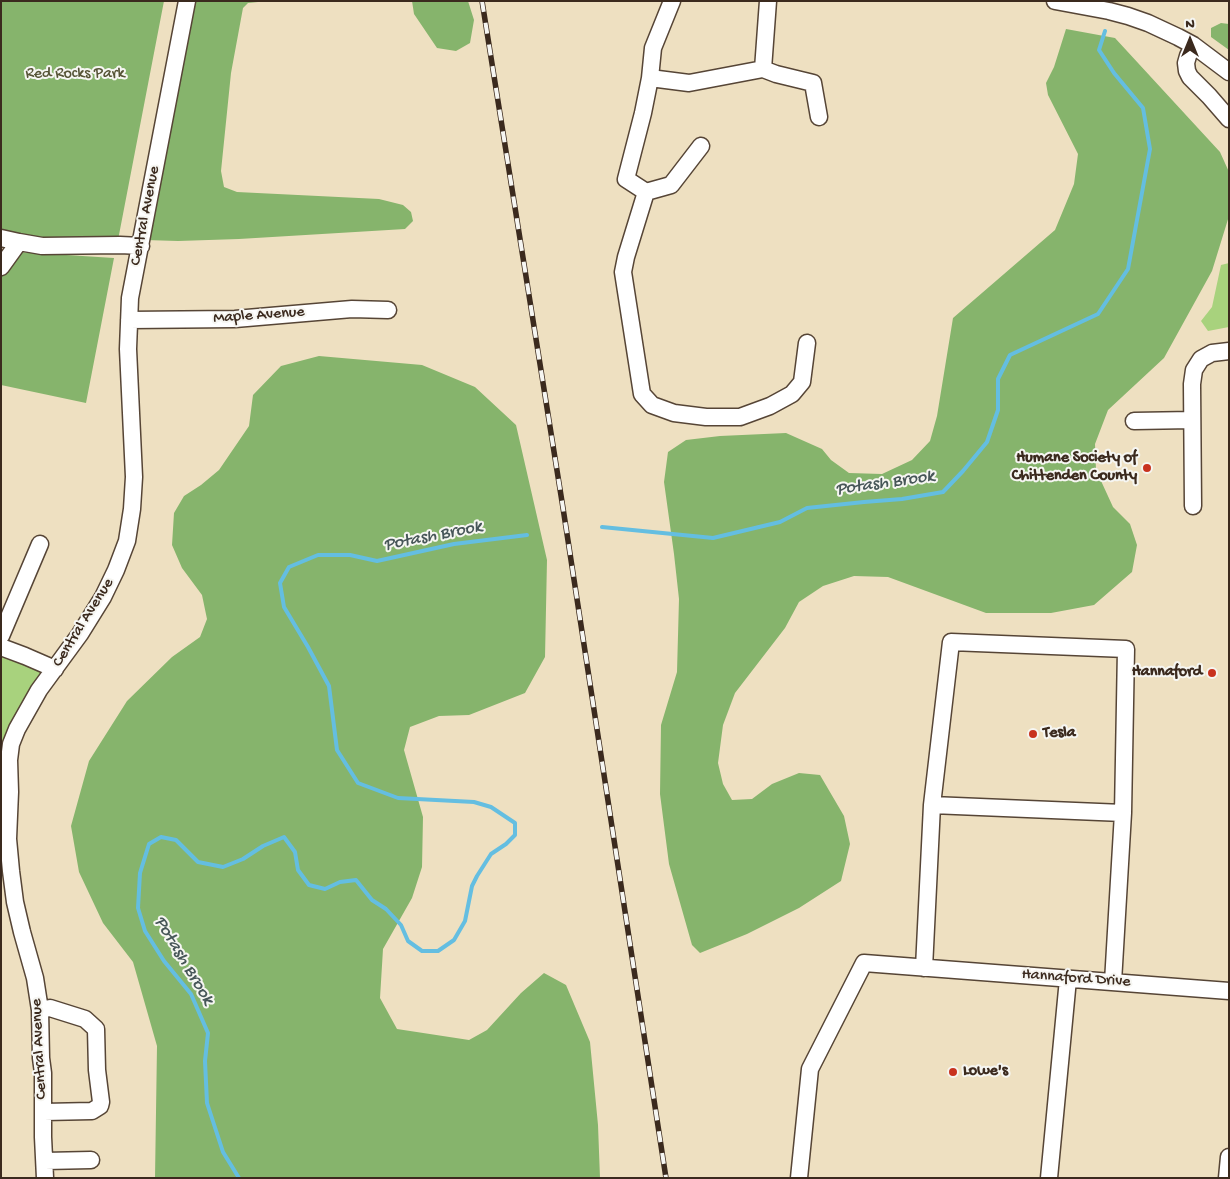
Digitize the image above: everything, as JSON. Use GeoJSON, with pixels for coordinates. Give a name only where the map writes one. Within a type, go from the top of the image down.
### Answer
{"type":"FeatureCollection","features":[{"type":"Feature","properties":{"kind":"street","name":"Central Avenue"},"geometry":{"type":"LineString","coordinates":[[45,1178],[40,1010],[35,978],[22,932],[11,871],[8,839],[9,760],[11,744],[17,729],[32,702],[80,634],[103,597],[127,541],[134,477],[128,349],[130,298],[187,1]]}},
{"type":"Feature","properties":{"kind":"street"},"geometry":{"type":"LineString","coordinates":[[672,1],[654,48],[643,114],[626,179],[646,192],[671,185],[701,146]]}},
{"type":"Feature","properties":{"kind":"street"},"geometry":{"type":"LineString","coordinates":[[763,68],[768,1]]}},
{"type":"Feature","properties":{"kind":"street"},"geometry":{"type":"LineString","coordinates":[[1055,1],[1092,7],[1128,16],[1163,29],[1193,46],[1229,72]]}},
{"type":"Feature","properties":{"kind":"street"},"geometry":{"type":"LineString","coordinates":[[1193,46],[1186,63],[1190,77],[1229,119]]}},
{"type":"Feature","properties":{"kind":"street"},"geometry":{"type":"LineString","coordinates":[[650,78],[690,83],[763,68],[776,74],[813,83],[819,117]]}},
{"type":"Feature","properties":{"kind":"street"},"geometry":{"type":"LineString","coordinates":[[646,192],[623,272],[642,394],[652,405],[674,412],[706,417],[740,417],[770,406],[792,394],[802,382],[807,343]]}},
{"type":"Feature","properties":{"kind":"street"},"geometry":{"type":"LineString","coordinates":[[1,238],[49,246],[141,246]]}},
{"type":"Feature","properties":{"kind":"street"},"geometry":{"type":"LineString","coordinates":[[1,267],[18,242]]}},
{"type":"Feature","properties":{"kind":"street","name":"Maple Avenue"},"geometry":{"type":"LineString","coordinates":[[129,320],[235,320],[352,309],[388,310]]}},
{"type":"Feature","properties":{"kind":"street"},"geometry":{"type":"LineString","coordinates":[[1194,506],[1192,384],[1194,370],[1202,359],[1212,353],[1229,350]]}},
{"type":"Feature","properties":{"kind":"street"},"geometry":{"type":"LineString","coordinates":[[1134,421],[1192,420]]}},
{"type":"Feature","properties":{"kind":"street"},"geometry":{"type":"LineString","coordinates":[[1,636],[40,544]]}},
{"type":"Feature","properties":{"kind":"street"},"geometry":{"type":"LineString","coordinates":[[924,968],[932,805],[951,642],[1126,649],[1123,813],[1113,982]]}},
{"type":"Feature","properties":{"kind":"street"},"geometry":{"type":"LineString","coordinates":[[1,647],[55,669]]}},
{"type":"Feature","properties":{"kind":"street"},"geometry":{"type":"LineString","coordinates":[[932,805],[1123,813]]}},
{"type":"Feature","properties":{"kind":"street","name":"Hannaford Drive"},"geometry":{"type":"LineString","coordinates":[[799,1178],[810,1069],[864,964],[1229,991]]}},
{"type":"Feature","properties":{"kind":"street"},"geometry":{"type":"LineString","coordinates":[[1050,1178],[1068,979]]}},
{"type":"Feature","properties":{"kind":"street"},"geometry":{"type":"LineString","coordinates":[[40,1010],[50,1008],[85,1019],[96,1029],[97,1070],[101,1102],[100,1106],[92,1111],[44,1112]]}},
{"type":"Feature","properties":{"kind":"street"},"geometry":{"type":"LineString","coordinates":[[1227,1178],[1229,1157]]}},
{"type":"Feature","properties":{"kind":"street"},"geometry":{"type":"LineString","coordinates":[[45,1161],[91,1160]]}},
{"type":"Feature","properties":{"kind":"green space","name":"Red Rocks Park"},"geometry":{"type":"Polygon","coordinates":[[[1,1],[164,1],[118,240],[38,240],[1,232],[1,1]]]}},
{"type":"Feature","properties":{"kind":"green space"},"geometry":{"type":"Polygon","coordinates":[[[191,1],[268,1],[248,3],[243,8],[231,73],[221,171],[224,187],[237,192],[379,199],[403,205],[411,212],[413,221],[405,229],[239,239],[145,240],[191,1]]]}},
{"type":"Feature","properties":{"kind":"green space"},"geometry":{"type":"Polygon","coordinates":[[[412,1],[468,1],[474,20],[470,43],[456,51],[437,48],[414,14],[412,1]]]}},
{"type":"Feature","properties":{"kind":"green space"},"geometry":{"type":"Polygon","coordinates":[[[1221,23],[1229,24],[1229,50],[1211,37],[1211,28],[1221,23]]]}},
{"type":"Feature","properties":{"kind":"green space"},"geometry":{"type":"Polygon","coordinates":[[[1066,29],[1115,38],[1220,152],[1229,172],[1229,216],[1212,271],[1164,358],[1108,410],[1095,444],[1096,470],[1113,507],[1130,524],[1137,545],[1132,572],[1094,605],[1051,613],[986,613],[888,577],[854,576],[823,586],[799,602],[785,628],[735,693],[723,725],[718,763],[723,784],[732,800],[752,799],[772,784],[799,773],[820,775],[844,816],[850,844],[841,881],[799,908],[747,934],[700,953],[692,945],[669,864],[660,794],[661,725],[677,672],[679,599],[664,482],[668,452],[686,440],[720,436],[786,433],[822,449],[831,460],[849,473],[882,474],[912,460],[930,441],[937,416],[953,318],[1055,230],[1074,184],[1078,154],[1048,95],[1046,83],[1054,67],[1066,29]]]}},
{"type":"Feature","properties":{"kind":"green space"},"geometry":{"type":"Polygon","coordinates":[[[19,252],[114,258],[86,403],[1,385],[1,277],[19,252]]]}},
{"type":"Feature","properties":{"kind":"green space"},"geometry":{"type":"Polygon","coordinates":[[[1229,263],[1229,327],[1208,331],[1201,321],[1212,307],[1221,265],[1229,263]]]}},
{"type":"Feature","properties":{"kind":"green space"},"geometry":{"type":"Polygon","coordinates":[[[319,356],[422,365],[475,387],[516,425],[547,560],[545,657],[525,693],[469,715],[439,716],[410,727],[404,750],[423,817],[422,867],[412,898],[383,949],[380,998],[397,1029],[469,1040],[487,1030],[521,993],[544,973],[566,985],[590,1042],[598,1125],[600,1178],[155,1178],[157,1046],[133,962],[103,923],[79,872],[71,826],[89,761],[127,701],[172,657],[200,637],[207,619],[202,595],[182,568],[172,545],[174,513],[184,496],[219,470],[249,426],[253,395],[281,366],[319,356]]]}},
{"type":"Feature","properties":{"kind":"green space"},"geometry":{"type":"Polygon","coordinates":[[[1,651],[44,668],[28,695],[2,780],[1,835],[1,651]]]}},
{"type":"Feature","properties":{"kind":"waterway","name":"Potash Brook"},"geometry":{"type":"LineString","coordinates":[[602,527],[713,538],[780,522],[807,508],[902,499],[943,492],[987,442],[998,410],[998,379],[1010,355],[1098,314],[1128,269],[1150,149],[1143,108],[1114,73],[1099,50],[1105,31]]}},
{"type":"Feature","properties":{"kind":"waterway","name":"Potash Brook"},"geometry":{"type":"LineString","coordinates":[[239,1178],[223,1152],[207,1103],[205,1061],[208,1033],[191,994],[164,961],[145,931],[138,908],[140,873],[149,844],[161,837],[176,840],[198,862],[223,867],[243,859],[263,846],[284,837],[295,852],[298,870],[309,885],[325,889],[340,882],[356,880],[372,900],[386,909],[401,925],[408,941],[422,951],[438,951],[454,940],[465,921],[472,886],[477,876],[491,854],[515,835],[515,823],[491,807],[474,802],[398,798],[358,783],[337,750],[329,686],[284,607],[280,583],[289,567],[318,555],[350,555],[377,561],[454,544],[527,535]]}},
{"type":"Feature","properties":{"kind":"railway"},"geometry":{"type":"LineString","coordinates":[[482,1],[563,508],[666,1178]]}},
{"type":"Feature","properties":{"kind":"place","name":"Humane Society of Chittenden County"},"geometry":{"type":"Point","coordinates":[1147,468]}},
{"type":"Feature","properties":{"kind":"place","name":"Hannaford"},"geometry":{"type":"Point","coordinates":[1212,673]}},
{"type":"Feature","properties":{"kind":"place","name":"Tesla"},"geometry":{"type":"Point","coordinates":[1033,734]}},
{"type":"Feature","properties":{"kind":"place","name":"Lowe's"},"geometry":{"type":"Point","coordinates":[953,1072]}}]}
